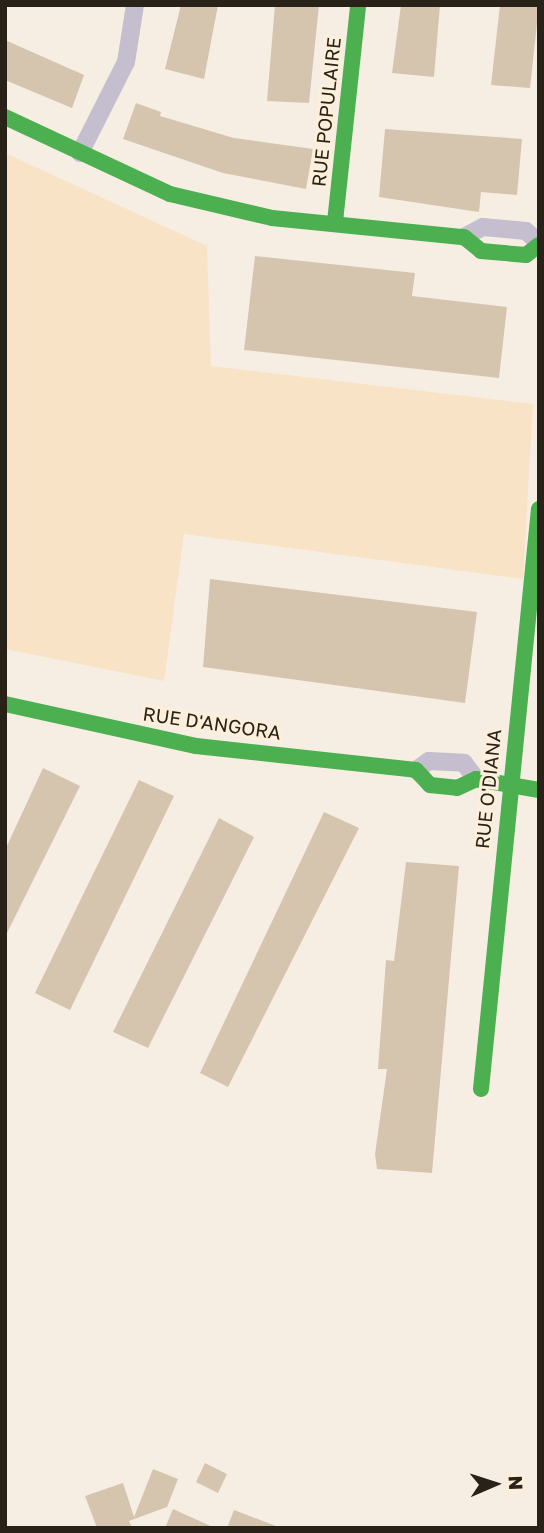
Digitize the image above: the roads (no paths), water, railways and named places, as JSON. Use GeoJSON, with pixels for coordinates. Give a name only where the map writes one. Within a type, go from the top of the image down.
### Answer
{"type":"FeatureCollection","features":[{"type":"Feature","properties":{"kind":"street"},"geometry":{"type":"LineString","coordinates":[[80,153],[125,62],[135,5]]}},
{"type":"Feature","properties":{"kind":"street","name":"RUE POPULAIRE"},"geometry":{"type":"LineString","coordinates":[[335,222],[358,5]]}},
{"type":"Feature","properties":{"kind":"street"},"geometry":{"type":"LineString","coordinates":[[5,117],[170,194],[272,218],[335,222],[464,237],[483,227],[526,230],[539,244]]}},
{"type":"Feature","properties":{"kind":"street","name":"RUE O'DIANA"},"geometry":{"type":"LineString","coordinates":[[480,1082],[539,509]]}},
{"type":"Feature","properties":{"kind":"street","name":"RUE D'ANGORA"},"geometry":{"type":"LineString","coordinates":[[5,704],[196,746],[416,770],[430,785],[457,788],[476,779],[539,790]]}},
{"type":"Feature","properties":{"kind":"street","name":"RUE D'ANGORA"},"geometry":{"type":"LineString","coordinates":[[416,770],[429,761],[464,764],[476,779]]}}]}
